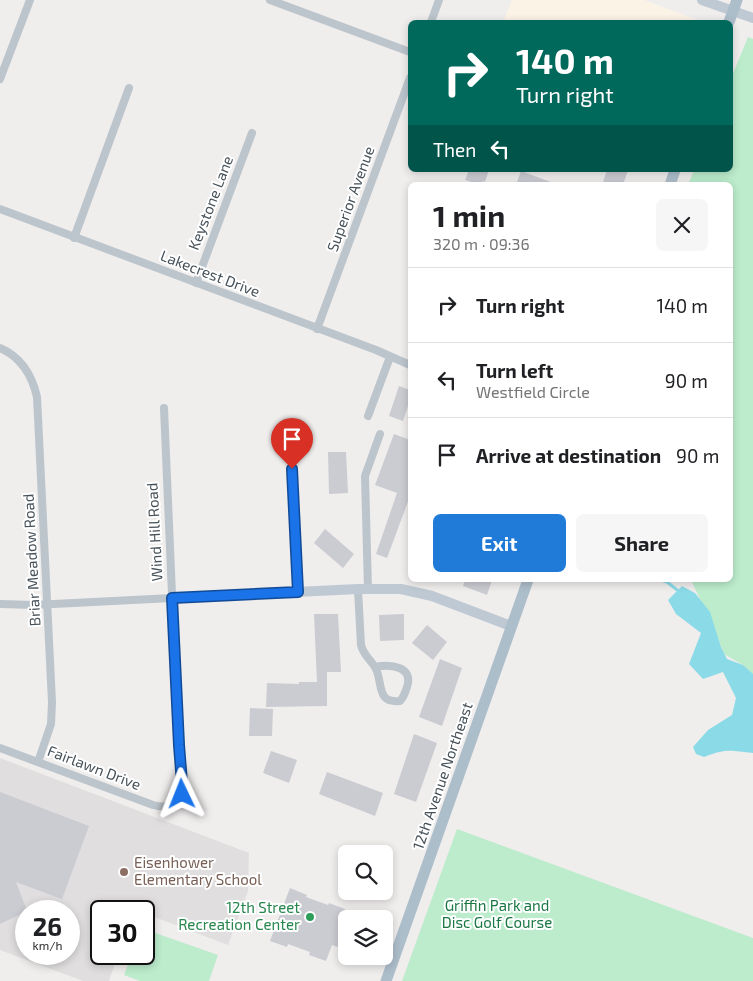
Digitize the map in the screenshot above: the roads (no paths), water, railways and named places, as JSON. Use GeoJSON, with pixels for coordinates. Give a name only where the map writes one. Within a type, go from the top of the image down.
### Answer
{"type":"FeatureCollection","features":[{"type":"Feature","properties":{"kind":"main road"},"geometry":{"type":"LineString","coordinates":[[731,17],[737,0]]}},
{"type":"Feature","properties":{"kind":"main road","name":"12th Avenue Northeast"},"geometry":{"type":"LineString","coordinates":[[386,981],[527,582]]}},
{"type":"Feature","properties":{"kind":"street"},"geometry":{"type":"LineString","coordinates":[[0,79],[30,0]]}},
{"type":"Feature","properties":{"kind":"street"},"geometry":{"type":"LineString","coordinates":[[270,0],[408,51]]}},
{"type":"Feature","properties":{"kind":"street"},"geometry":{"type":"LineString","coordinates":[[432,20],[439,0]]}},
{"type":"Feature","properties":{"kind":"street"},"geometry":{"type":"LineString","coordinates":[[702,0],[731,17],[753,18]]}},
{"type":"Feature","properties":{"kind":"street","name":"Superior Avenue"},"geometry":{"type":"LineString","coordinates":[[317,329],[408,83]]}},
{"type":"Feature","properties":{"kind":"street"},"geometry":{"type":"LineString","coordinates":[[74,238],[129,88]]}},
{"type":"Feature","properties":{"kind":"street","name":"Keystone Lane"},"geometry":{"type":"LineString","coordinates":[[196,283],[252,132]]}},
{"type":"Feature","properties":{"kind":"street","name":"Lakecrest Drive"},"geometry":{"type":"LineString","coordinates":[[0,210],[408,364]]}},
{"type":"Feature","properties":{"kind":"street","name":"Briar Meadow Road"},"geometry":{"type":"LineString","coordinates":[[0,348],[18,359],[31,377],[37,397],[52,714],[48,734],[38,762]]}},
{"type":"Feature","properties":{"kind":"street"},"geometry":{"type":"LineString","coordinates":[[368,416],[390,357]]}},
{"type":"Feature","properties":{"kind":"street","name":"Wind Hill Road"},"geometry":{"type":"LineString","coordinates":[[164,408],[182,783],[182,794],[178,802]]}},
{"type":"Feature","properties":{"kind":"street"},"geometry":{"type":"LineString","coordinates":[[375,667],[394,666],[408,674],[409,682],[405,694],[400,701],[391,701],[384,696],[375,667],[366,658],[361,645],[365,476],[380,434]]}},
{"type":"Feature","properties":{"kind":"street"},"geometry":{"type":"LineString","coordinates":[[292,469],[298,592]]}},
{"type":"Feature","properties":{"kind":"street"},"geometry":{"type":"LineString","coordinates":[[0,604],[47,605],[363,589],[401,589],[425,594],[511,626]]}},
{"type":"Feature","properties":{"kind":"street","name":"Fairlawn Drive"},"geometry":{"type":"LineString","coordinates":[[0,748],[154,806],[165,807],[178,802]]}},
{"type":"Feature","properties":{"kind":"water"},"geometry":{"type":"Polygon","coordinates":[[[682,586],[695,593],[710,612],[721,647],[727,659],[743,665],[753,674],[753,753],[724,751],[704,757],[696,754],[693,747],[708,730],[732,715],[736,698],[723,672],[703,679],[689,664],[701,633],[676,614],[668,600],[682,586]]]}},
{"type":"Feature","properties":{"kind":"waterway"},"geometry":{"type":"LineString","coordinates":[[667,582],[681,593]]}},
{"type":"Feature","properties":{"kind":"place","name":"Eisenhower Elementary School"},"geometry":{"type":"Point","coordinates":[124,872]}},
{"type":"Feature","properties":{"kind":"place","name":"12th Street Recreation Center"},"geometry":{"type":"Point","coordinates":[310,917]}},
{"type":"Feature","properties":{"kind":"park label","name":"Griffin Park and Disc Golf Course"},"geometry":{"type":"Point","coordinates":[497,914]}}]}
